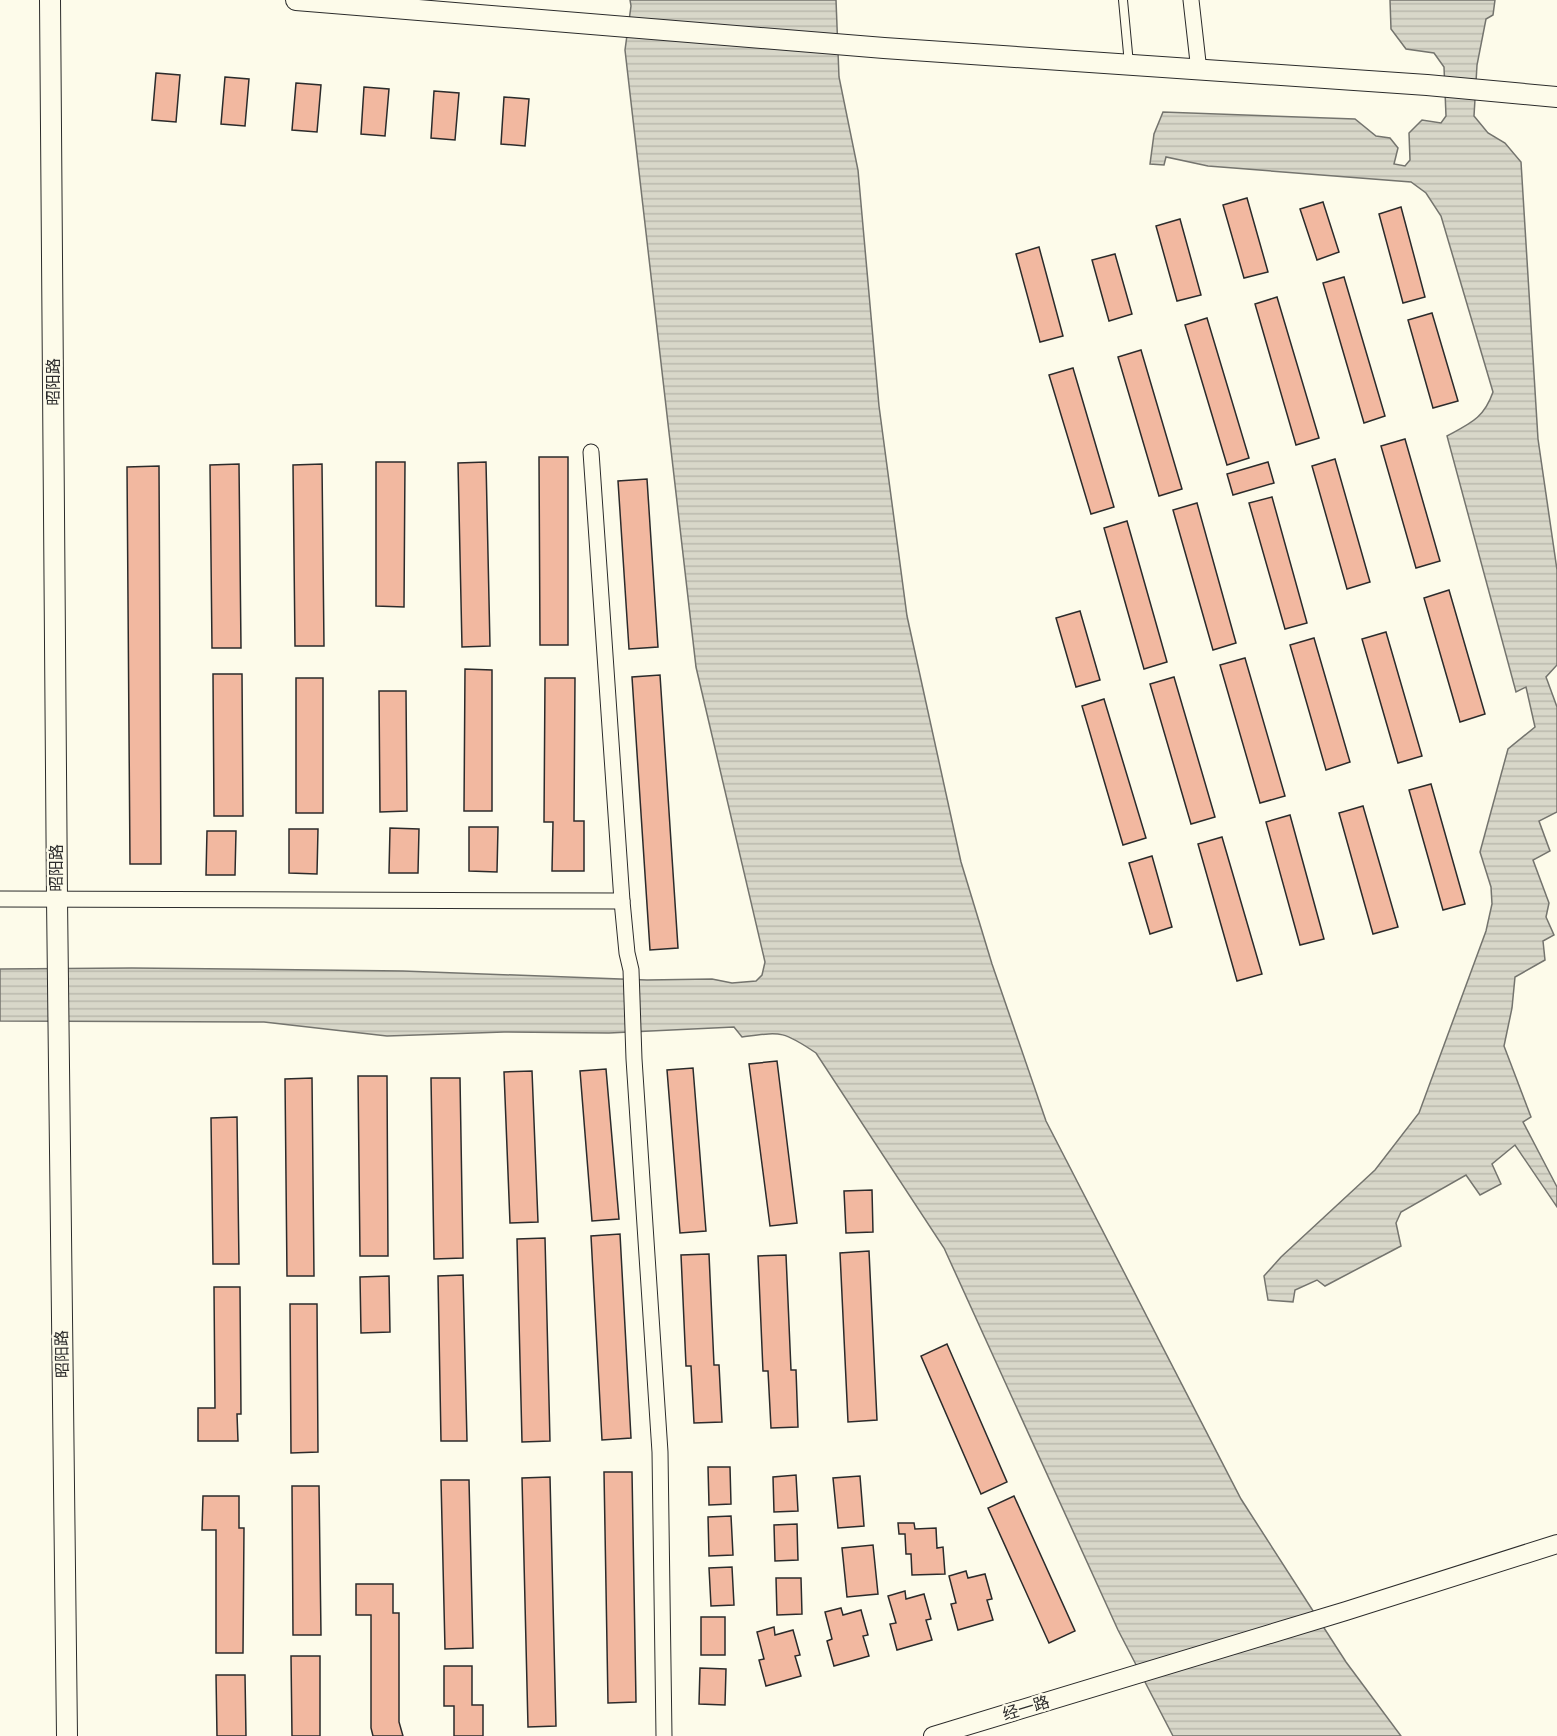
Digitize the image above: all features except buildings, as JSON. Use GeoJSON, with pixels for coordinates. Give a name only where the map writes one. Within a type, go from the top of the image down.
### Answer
{"type":"FeatureCollection","features":[{"type":"Feature","properties":{"kind":"main road","name":"昭阳路"},"geometry":{"type":"LineString","coordinates":[[50,0],[57,945],[67,1736]]}},
{"type":"Feature","properties":{"kind":"main road"},"geometry":{"type":"LineString","coordinates":[[296,0],[884,48],[1427,85],[1557,97]]}},
{"type":"Feature","properties":{"kind":"street"},"geometry":{"type":"LineString","coordinates":[[1191,0],[1199,71]]}},
{"type":"Feature","properties":{"kind":"street"},"geometry":{"type":"LineString","coordinates":[[591,452],[622,901],[631,970],[660,1452],[664,1736]]}},
{"type":"Feature","properties":{"kind":"street"},"geometry":{"type":"LineString","coordinates":[[0,899],[622,901]]}},
{"type":"Feature","properties":{"kind":"street","name":"经一路"},"geometry":{"type":"LineString","coordinates":[[933,1736],[1346,1611],[1557,1544]]}},
{"type":"Feature","properties":{"kind":"lane"},"geometry":{"type":"LineString","coordinates":[[1123,0],[1129,66]]}},
{"type":"Feature","properties":{"kind":"shaded area"},"geometry":{"type":"Polygon","coordinates":[[[630,0],[836,0],[839,77],[858,170],[879,406],[907,616],[961,862],[992,964],[1046,1121],[1241,1499],[1346,1662],[1401,1736],[1173,1736],[1118,1630],[944,1248],[816,1053],[796,1040],[781,1034],[742,1037],[734,1027],[609,1033],[504,1032],[387,1036],[264,1022],[0,1021],[0,969],[403,971],[647,980],[712,979],[732,983],[756,981],[762,975],[765,962],[696,667],[625,50],[630,0]]]}},
{"type":"Feature","properties":{"kind":"shaded area"},"geometry":{"type":"Polygon","coordinates":[[[1390,0],[1495,0],[1493,15],[1486,19],[1477,65],[1474,116],[1488,133],[1505,143],[1521,162],[1538,439],[1557,570],[1557,665],[1546,677],[1557,707],[1557,812],[1539,821],[1550,851],[1533,860],[1549,903],[1546,917],[1554,935],[1543,941],[1545,960],[1515,977],[1512,1008],[1504,1046],[1531,1117],[1523,1122],[1557,1187],[1557,1207],[1515,1145],[1492,1164],[1501,1184],[1480,1195],[1466,1175],[1401,1212],[1396,1223],[1401,1246],[1325,1286],[1317,1280],[1295,1290],[1293,1302],[1268,1300],[1264,1276],[1281,1257],[1375,1170],[1419,1113],[1486,931],[1492,904],[1491,887],[1480,852],[1508,749],[1535,727],[1526,687],[1516,692],[1447,436],[1476,419],[1493,392],[1441,216],[1426,193],[1411,182],[1208,166],[1166,157],[1164,165],[1150,164],[1154,134],[1163,112],[1355,119],[1376,136],[1390,138],[1398,148],[1394,164],[1405,166],[1410,160],[1409,133],[1422,120],[1441,123],[1446,116],[1444,67],[1434,53],[1406,49],[1391,29],[1390,0]]]}}]}
